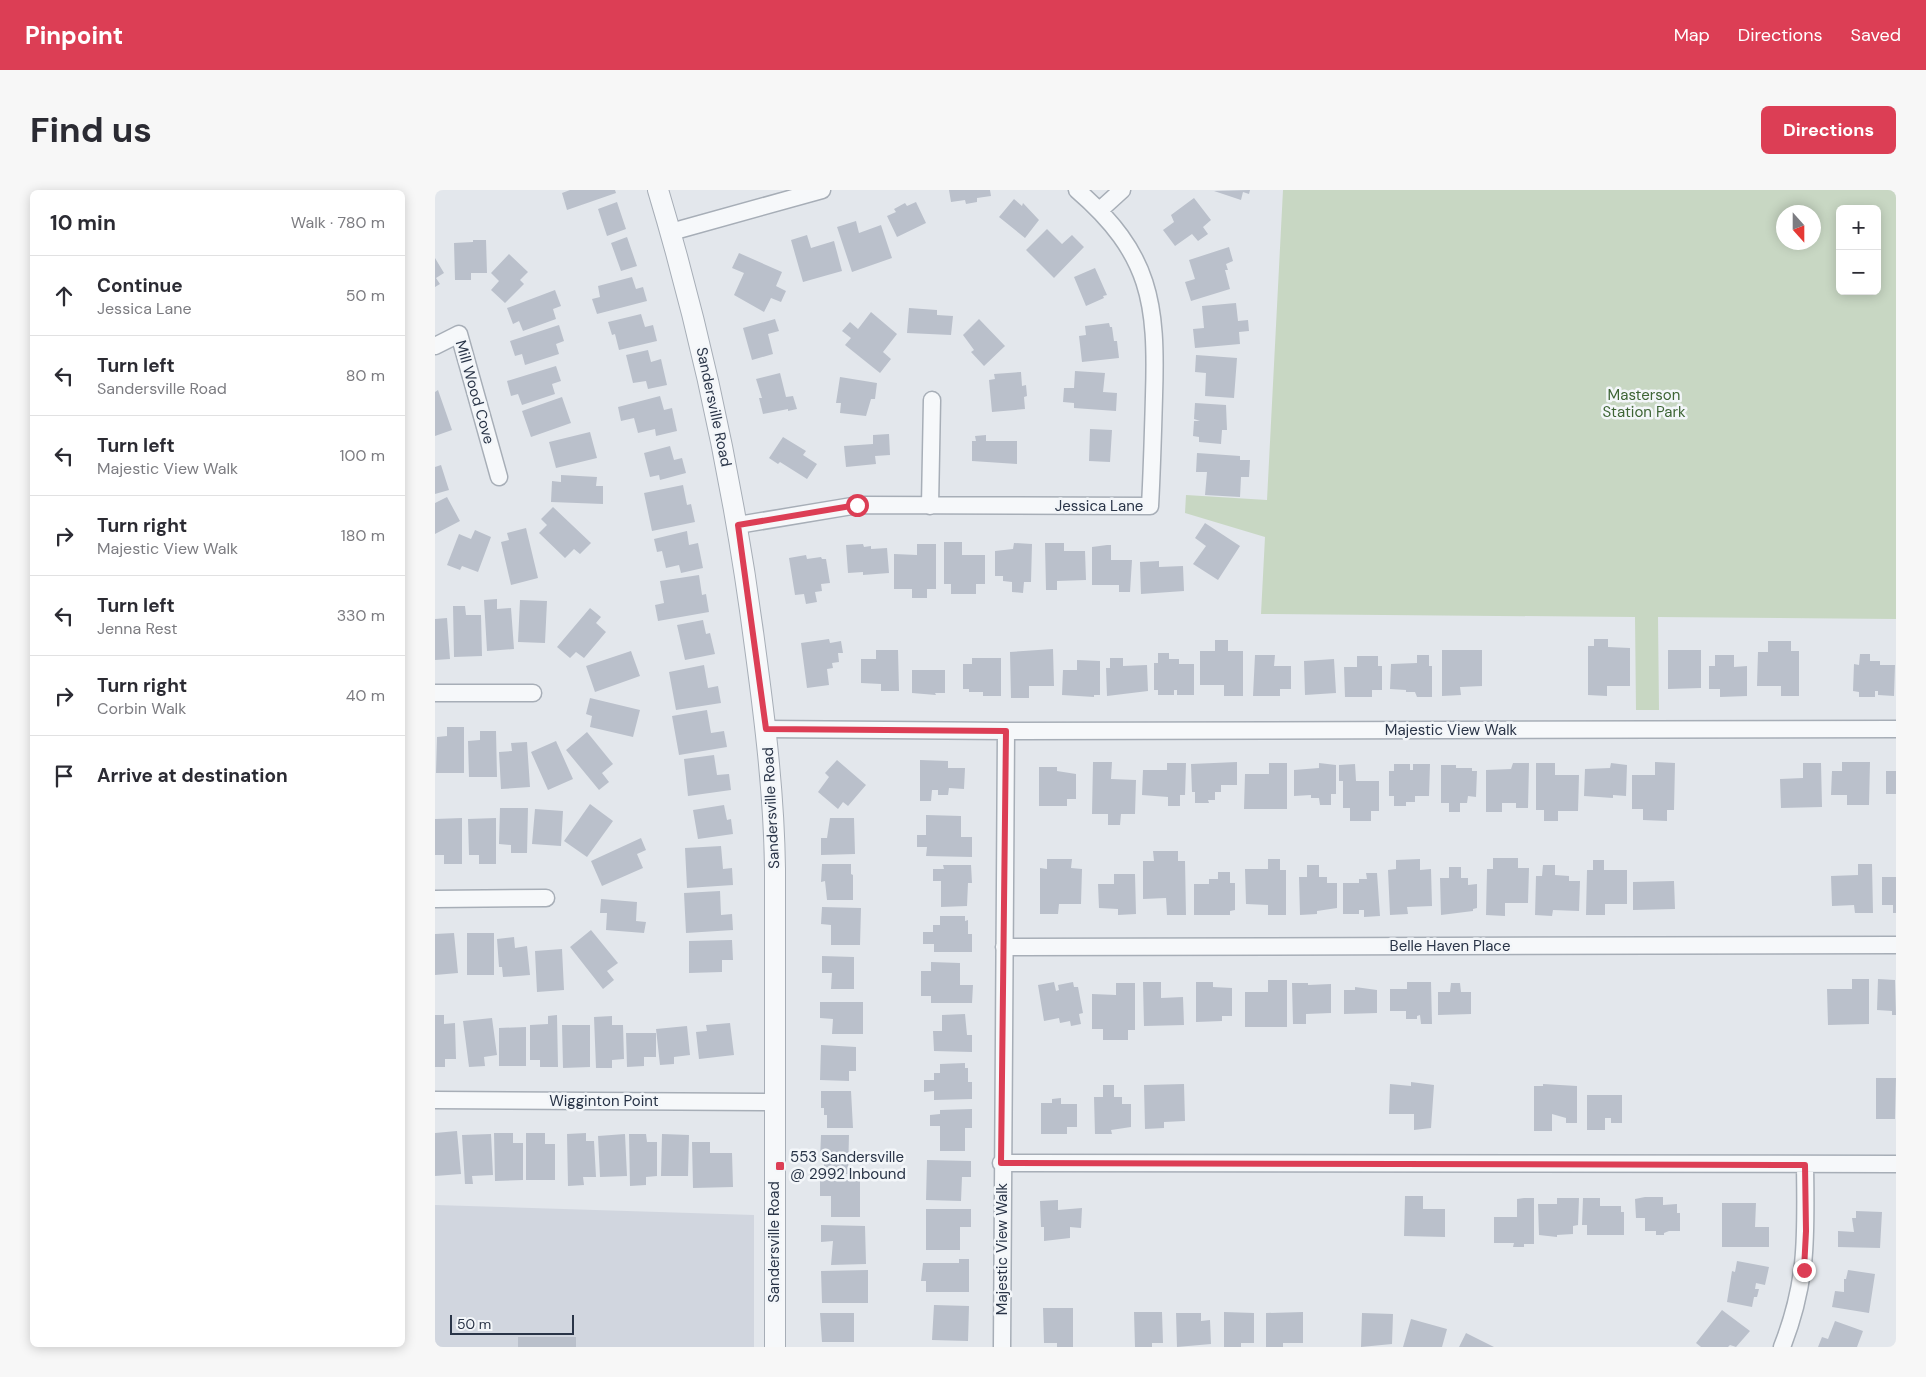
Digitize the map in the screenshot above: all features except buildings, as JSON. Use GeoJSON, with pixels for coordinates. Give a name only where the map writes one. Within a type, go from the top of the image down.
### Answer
{"type":"FeatureCollection","features":[{"type":"Feature","properties":{"kind":"street","name":"Sandersville Road"},"geometry":{"type":"LineString","coordinates":[[658,190],[705,362],[738,525],[766,729],[774,809],[775,859],[775,1347]]}},
{"type":"Feature","properties":{"kind":"street"},"geometry":{"type":"LineString","coordinates":[[671,232],[822,190]]}},
{"type":"Feature","properties":{"kind":"street","name":"Jessica Lane"},"geometry":{"type":"LineString","coordinates":[[738,525],[857,505],[1150,506],[1156,341],[1153,314],[1135,258],[1118,231],[1100,210],[1077,190]]}},
{"type":"Feature","properties":{"kind":"street"},"geometry":{"type":"LineString","coordinates":[[1100,210],[1122,190]]}},
{"type":"Feature","properties":{"kind":"street","name":"Mill Wood Cove"},"geometry":{"type":"LineString","coordinates":[[435,346],[459,334],[499,477]]}},
{"type":"Feature","properties":{"kind":"street"},"geometry":{"type":"LineString","coordinates":[[931,506],[932,400]]}},
{"type":"Feature","properties":{"kind":"street"},"geometry":{"type":"LineString","coordinates":[[435,693],[533,693]]}},
{"type":"Feature","properties":{"kind":"street","name":"Majestic View Walk"},"geometry":{"type":"LineString","coordinates":[[766,729],[1006,731],[1896,729]]}},
{"type":"Feature","properties":{"kind":"street","name":"Majestic View Walk"},"geometry":{"type":"LineString","coordinates":[[1002,1347],[1001,1163],[1006,731]]}},
{"type":"Feature","properties":{"kind":"street"},"geometry":{"type":"LineString","coordinates":[[435,899],[546,898]]}},
{"type":"Feature","properties":{"kind":"street","name":"Belle Haven Place"},"geometry":{"type":"LineString","coordinates":[[1003,947],[1896,946]]}},
{"type":"Feature","properties":{"kind":"street","name":"Wigginton Point"},"geometry":{"type":"LineString","coordinates":[[435,1100],[774,1102]]}},
{"type":"Feature","properties":{"kind":"street"},"geometry":{"type":"LineString","coordinates":[[1001,1163],[1896,1164]]}},
{"type":"Feature","properties":{"kind":"street"},"geometry":{"type":"LineString","coordinates":[[1782,1347],[1795,1314],[1804,1270],[1806,1231],[1805,1165]]}},
{"type":"Feature","properties":{"kind":"shaded area"},"geometry":{"type":"Polygon","coordinates":[[[435,1205],[754,1215],[754,1347],[435,1347],[435,1205]]]}},
{"type":"Feature","properties":{"kind":"green space","name":"Masterson Station Park"},"geometry":{"type":"Polygon","coordinates":[[[1283,190],[1896,190],[1896,619],[1658,617],[1659,710],[1636,710],[1635,617],[1261,614],[1265,537],[1185,513],[1186,495],[1267,500],[1283,190]]]}},
{"type":"Feature","properties":{"kind":"place","name":"553 Sandersville @ 2992 Inbound"},"geometry":{"type":"Point","coordinates":[780,1166]}},
{"type":"Feature","properties":{"kind":"route"},"geometry":{"type":"LineString","coordinates":[[857,505],[738,525],[766,729],[1006,731],[1001,1163],[1805,1165],[1806,1231],[1804,1270]]}}]}
